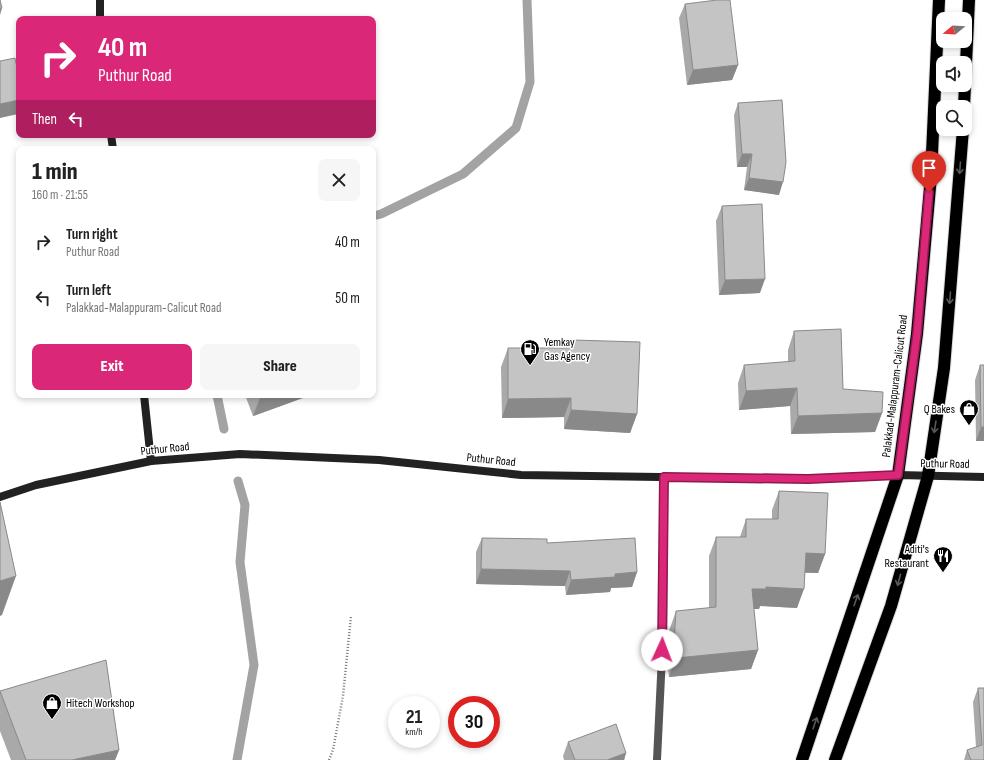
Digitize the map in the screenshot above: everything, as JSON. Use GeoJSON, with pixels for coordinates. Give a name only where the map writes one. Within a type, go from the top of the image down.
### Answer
{"type":"FeatureCollection","features":[{"type":"Feature","properties":{"kind":"highway","name":"Palakkad-Malappuram-Calicut Road"},"geometry":{"type":"LineString","coordinates":[[802,760],[898,475],[917,334],[931,176],[939,0]]}},
{"type":"Feature","properties":{"kind":"highway"},"geometry":{"type":"LineString","coordinates":[[964,100],[969,0]]}},
{"type":"Feature","properties":{"kind":"highway"},"geometry":{"type":"LineString","coordinates":[[835,760],[891,606],[928,476],[944,368],[962,136]]}},
{"type":"Feature","properties":{"kind":"street"},"geometry":{"type":"LineString","coordinates":[[100,0],[100,16]]}},
{"type":"Feature","properties":{"kind":"street"},"geometry":{"type":"LineString","coordinates":[[144,398],[151,461]]}},
{"type":"Feature","properties":{"kind":"street","name":"Puthur Road"},"geometry":{"type":"LineString","coordinates":[[0,497],[36,485],[151,461],[240,454],[379,460],[521,475],[808,479],[898,475],[984,477]]}},
{"type":"Feature","properties":{"kind":"street"},"geometry":{"type":"LineString","coordinates":[[657,760],[662,635],[664,477]]}},
{"type":"Feature","properties":{"kind":"path"},"geometry":{"type":"LineString","coordinates":[[329,760],[333,750],[343,696],[351,616]]}},
{"type":"Feature","properties":{"kind":"building"},"geometry":{"type":"Polygon","coordinates":[[[730,0],[738,65],[693,70],[685,4],[730,0]]]}},
{"type":"Feature","properties":{"kind":"building"},"geometry":{"type":"Polygon","coordinates":[[[15,58],[16,101],[0,104],[0,61],[15,58]]]}},
{"type":"Feature","properties":{"kind":"building"},"geometry":{"type":"Polygon","coordinates":[[[782,100],[786,162],[783,182],[749,178],[752,154],[742,154],[738,103],[782,100]]]}},
{"type":"Feature","properties":{"kind":"building"},"geometry":{"type":"Polygon","coordinates":[[[762,204],[765,279],[725,280],[722,206],[762,204]]]}},
{"type":"Feature","properties":{"kind":"building"},"geometry":{"type":"Polygon","coordinates":[[[841,329],[843,389],[883,392],[882,413],[798,416],[797,388],[746,391],[744,365],[795,361],[794,331],[841,329]]]}},
{"type":"Feature","properties":{"kind":"building"},"geometry":{"type":"Polygon","coordinates":[[[573,340],[640,342],[637,414],[571,410],[571,398],[508,399],[508,348],[573,348],[573,340]]]}},
{"type":"Feature","properties":{"kind":"building"},"geometry":{"type":"Polygon","coordinates":[[[980,365],[984,365],[984,427],[981,427],[980,365]]]}},
{"type":"Feature","properties":{"kind":"building"},"geometry":{"type":"Polygon","coordinates":[[[779,491],[828,493],[825,554],[806,553],[804,589],[766,587],[766,589],[752,589],[758,650],[676,658],[674,642],[676,611],[716,607],[716,537],[746,537],[746,519],[778,519],[779,491]]]}},
{"type":"Feature","properties":{"kind":"building"},"geometry":{"type":"Polygon","coordinates":[[[0,502],[16,576],[0,581],[0,502]]]}},
{"type":"Feature","properties":{"kind":"building"},"geometry":{"type":"Polygon","coordinates":[[[482,538],[547,539],[547,543],[635,538],[637,572],[615,574],[615,577],[571,580],[570,571],[481,569],[482,538]]]}},
{"type":"Feature","properties":{"kind":"building","name":"Hitech Workshop"},"geometry":{"type":"Polygon","coordinates":[[[106,660],[119,750],[72,760],[26,760],[0,691],[106,660]]]}},
{"type":"Feature","properties":{"kind":"building"},"geometry":{"type":"Polygon","coordinates":[[[978,688],[984,688],[984,760],[971,760],[967,750],[982,745],[978,688]]]}},
{"type":"Feature","properties":{"kind":"building"},"geometry":{"type":"Polygon","coordinates":[[[616,724],[626,753],[607,760],[575,760],[568,742],[616,724]]]}},
{"type":"Feature","properties":{"kind":"waterway"},"geometry":{"type":"LineString","coordinates":[[376,215],[463,174],[516,128],[530,82],[527,0]]}},
{"type":"Feature","properties":{"kind":"waterway"},"geometry":{"type":"LineString","coordinates":[[218,398],[224,429]]}},
{"type":"Feature","properties":{"kind":"waterway"},"geometry":{"type":"LineString","coordinates":[[237,760],[254,665],[240,562],[245,505],[238,481]]}},
{"type":"Feature","properties":{"kind":"place","name":"Yemkay Gas Agency"},"geometry":{"type":"Point","coordinates":[530,366]}},
{"type":"Feature","properties":{"kind":"place","name":"Q Bakes"},"geometry":{"type":"Point","coordinates":[969,426]}},
{"type":"Feature","properties":{"kind":"place","name":"Aditi's Restaurant"},"geometry":{"type":"Point","coordinates":[943,573]}},
{"type":"Feature","properties":{"kind":"place","name":"Hitech Workshop"},"geometry":{"type":"Point","coordinates":[52,720]}},
{"type":"Feature","properties":{"kind":"route"},"geometry":{"type":"LineString","coordinates":[[662,650],[664,477],[808,479],[898,475],[917,334],[929,192]]}}]}
